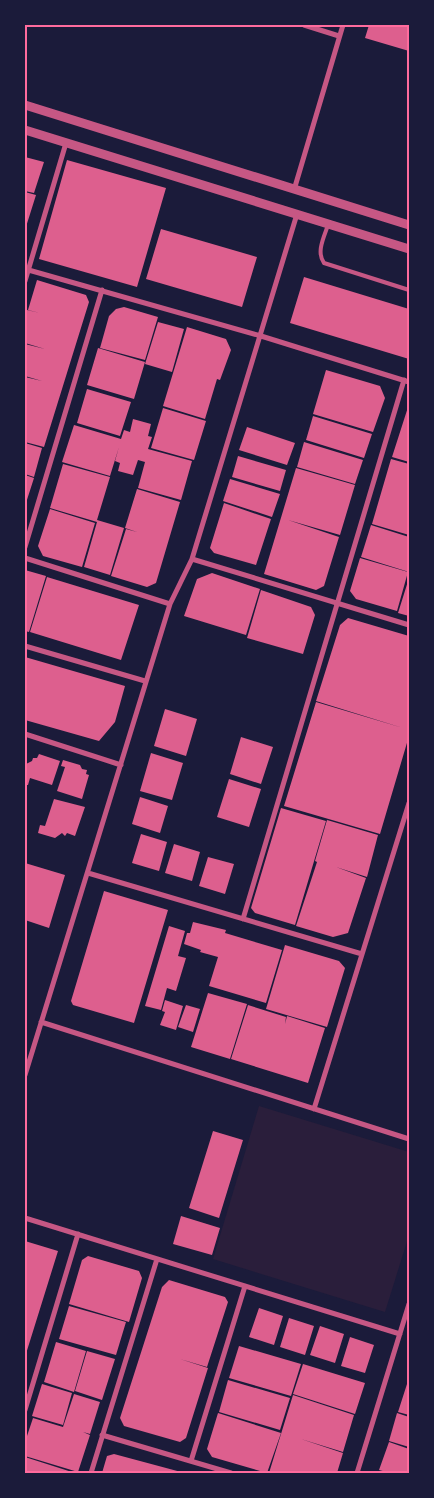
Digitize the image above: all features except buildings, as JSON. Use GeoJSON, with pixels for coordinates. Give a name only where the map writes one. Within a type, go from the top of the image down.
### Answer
{"type":"FeatureCollection","features":[{"type":"Feature","properties":{"kind":"street"},"geometry":{"type":"LineString","coordinates":[[304,25],[339,36]]}},
{"type":"Feature","properties":{"kind":"street"},"geometry":{"type":"LineString","coordinates":[[294,190],[343,25]]}},
{"type":"Feature","properties":{"kind":"street"},"geometry":{"type":"LineString","coordinates":[[25,105],[409,225]]}},
{"type":"Feature","properties":{"kind":"street"},"geometry":{"type":"LineString","coordinates":[[25,130],[298,213],[409,249]]}},
{"type":"Feature","properties":{"kind":"street"},"geometry":{"type":"LineString","coordinates":[[25,280],[66,143]]}},
{"type":"Feature","properties":{"kind":"street"},"geometry":{"type":"LineString","coordinates":[[25,1075],[121,765],[145,681],[170,604],[192,559],[298,213]]}},
{"type":"Feature","properties":{"kind":"street"},"geometry":{"type":"LineString","coordinates":[[27,269],[261,336],[406,381],[243,920]]}},
{"type":"Feature","properties":{"kind":"street"},"geometry":{"type":"LineString","coordinates":[[25,547],[102,290]]}},
{"type":"Feature","properties":{"kind":"street"},"geometry":{"type":"LineString","coordinates":[[25,558],[170,604]]}},
{"type":"Feature","properties":{"kind":"street"},"geometry":{"type":"LineString","coordinates":[[192,559],[409,625]]}},
{"type":"Feature","properties":{"kind":"street"},"geometry":{"type":"LineString","coordinates":[[25,646],[145,681]]}},
{"type":"Feature","properties":{"kind":"street"},"geometry":{"type":"LineString","coordinates":[[25,734],[121,765]]}},
{"type":"Feature","properties":{"kind":"street"},"geometry":{"type":"LineString","coordinates":[[314,1109],[409,803]]}},
{"type":"Feature","properties":{"kind":"street"},"geometry":{"type":"LineString","coordinates":[[88,873],[362,954]]}},
{"type":"Feature","properties":{"kind":"street"},"geometry":{"type":"LineString","coordinates":[[41,1022],[409,1139]]}},
{"type":"Feature","properties":{"kind":"street"},"geometry":{"type":"LineString","coordinates":[[25,1218],[400,1334]]}},
{"type":"Feature","properties":{"kind":"street"},"geometry":{"type":"LineString","coordinates":[[25,1410],[78,1234]]}},
{"type":"Feature","properties":{"kind":"street"},"geometry":{"type":"LineString","coordinates":[[91,1473],[157,1259]]}},
{"type":"Feature","properties":{"kind":"street"},"geometry":{"type":"LineString","coordinates":[[191,1461],[245,1286]]}},
{"type":"Feature","properties":{"kind":"street"},"geometry":{"type":"LineString","coordinates":[[356,1473],[409,1304]]}},
{"type":"Feature","properties":{"kind":"street"},"geometry":{"type":"LineString","coordinates":[[102,1435],[231,1473]]}},
{"type":"Feature","properties":{"kind":"lane"},"geometry":{"type":"LineString","coordinates":[[328,223],[320,252],[324,263],[409,290]]}},
{"type":"Feature","properties":{"kind":"shaded area"},"geometry":{"type":"Polygon","coordinates":[[[259,1106],[409,1152],[409,1235],[385,1312],[213,1259],[259,1106]]]}}]}
